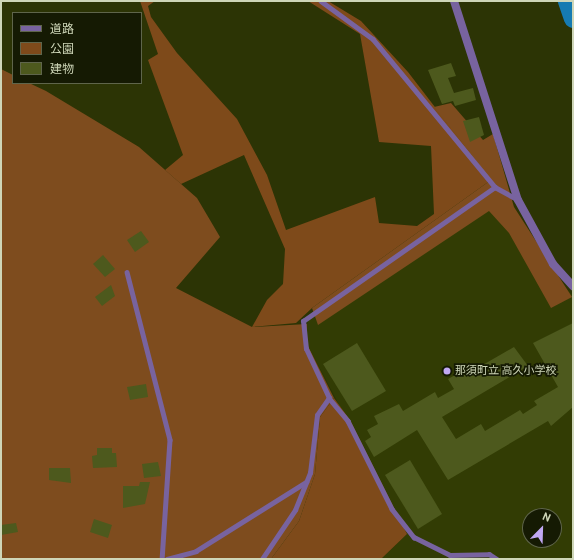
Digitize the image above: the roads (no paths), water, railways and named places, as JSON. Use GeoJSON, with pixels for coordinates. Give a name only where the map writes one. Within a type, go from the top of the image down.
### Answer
{"type":"FeatureCollection","features":[{"type":"Feature","properties":{"kind":"street"},"geometry":{"type":"LineString","coordinates":[[454,1],[518,200],[553,264],[573,286]]}},
{"type":"Feature","properties":{"kind":"lane"},"geometry":{"type":"LineString","coordinates":[[321,1],[373,39],[494,187],[518,200]]}},
{"type":"Feature","properties":{"kind":"lane"},"geometry":{"type":"LineString","coordinates":[[494,187],[303,320],[306,349],[330,398],[348,422],[392,509],[414,537],[450,555],[489,554],[497,559]]}},
{"type":"Feature","properties":{"kind":"lane"},"geometry":{"type":"LineString","coordinates":[[127,272],[170,440],[162,559]]}},
{"type":"Feature","properties":{"kind":"lane"},"geometry":{"type":"LineString","coordinates":[[262,559],[295,510],[310,473],[317,415],[330,398]]}},
{"type":"Feature","properties":{"kind":"lane"},"geometry":{"type":"LineString","coordinates":[[167,559],[196,551],[306,482]]}},
{"type":"Feature","properties":{"kind":"waterway"},"geometry":{"type":"LineString","coordinates":[[567,1],[573,18]]}},
{"type":"Feature","properties":{"kind":"place","name":"那須町立 高久小学校"},"geometry":{"type":"Point","coordinates":[447,371]}}]}
